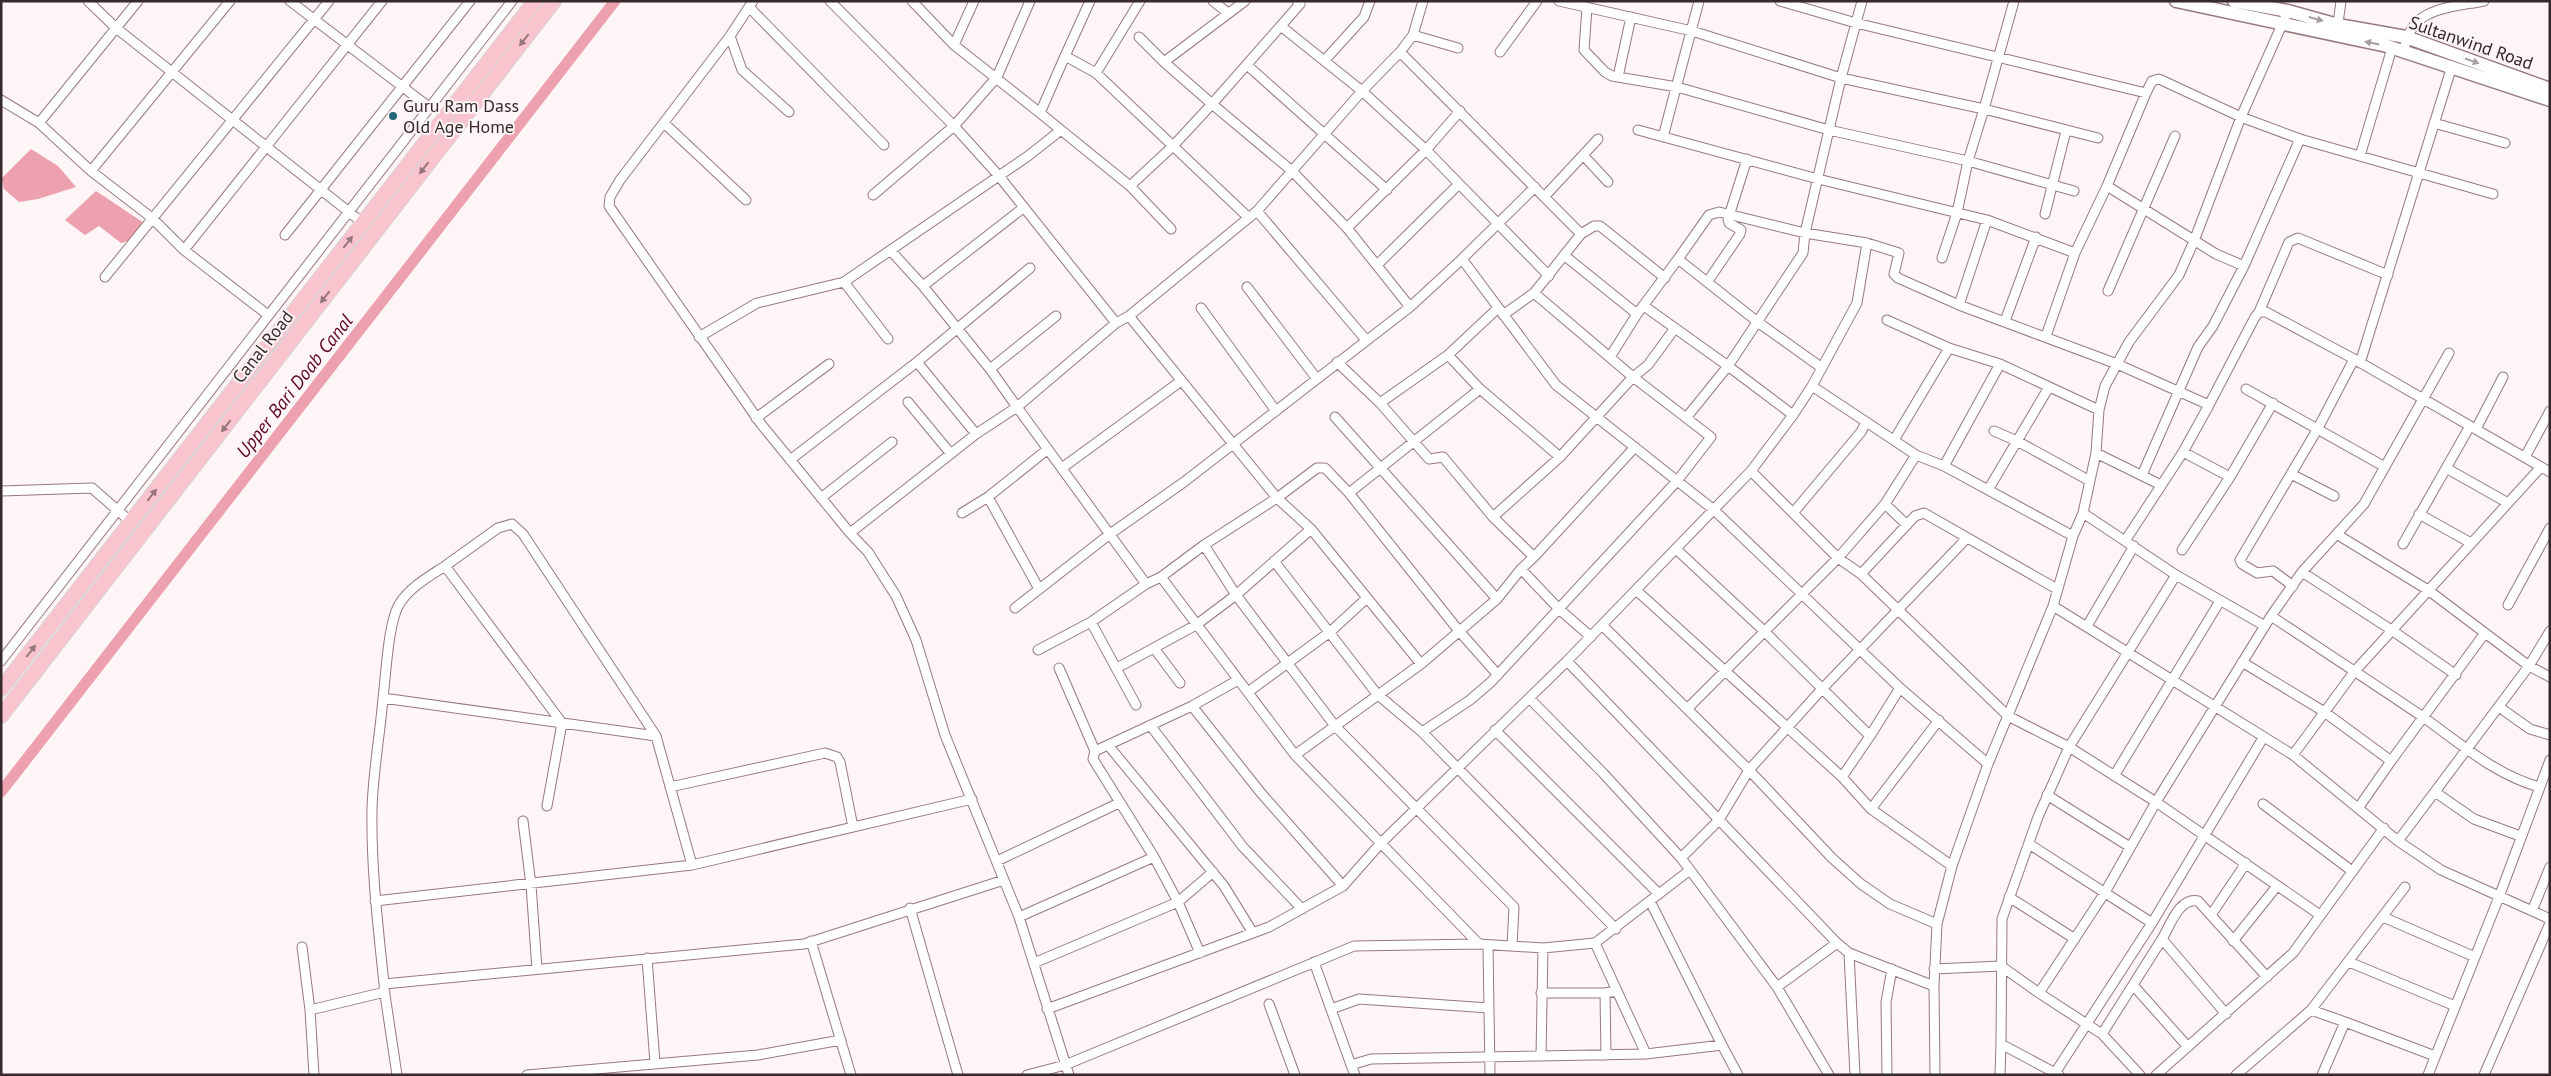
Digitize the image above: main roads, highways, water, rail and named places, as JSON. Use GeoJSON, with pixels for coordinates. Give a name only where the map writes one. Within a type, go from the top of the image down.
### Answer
{"type":"FeatureCollection","features":[{"type":"Feature","properties":{"kind":"main road","name":"Canal Road"},"geometry":{"type":"LineString","coordinates":[[1,716],[554,1]]}},
{"type":"Feature","properties":{"kind":"main road"},"geometry":{"type":"LineString","coordinates":[[2176,1],[2280,25],[2337,30],[2398,50],[2521,85],[2550,100]]}},
{"type":"Feature","properties":{"kind":"main road","name":"Sultanwind Road"},"geometry":{"type":"LineString","coordinates":[[2239,2],[2288,11],[2337,30],[2406,36],[2521,85],[2550,89]]}},
{"type":"Feature","properties":{"kind":"main road","name":"Canal Road"},"geometry":{"type":"LineString","coordinates":[[1,689],[531,6]]}},
{"type":"Feature","properties":{"kind":"waterway","name":"Upper Bari Doab Canal"},"geometry":{"type":"LineString","coordinates":[[1,792],[615,1]]}},
{"type":"Feature","properties":{"kind":"place","name":"Guru Ram Dass Old Age Home"},"geometry":{"type":"Point","coordinates":[393,116]}}]}
